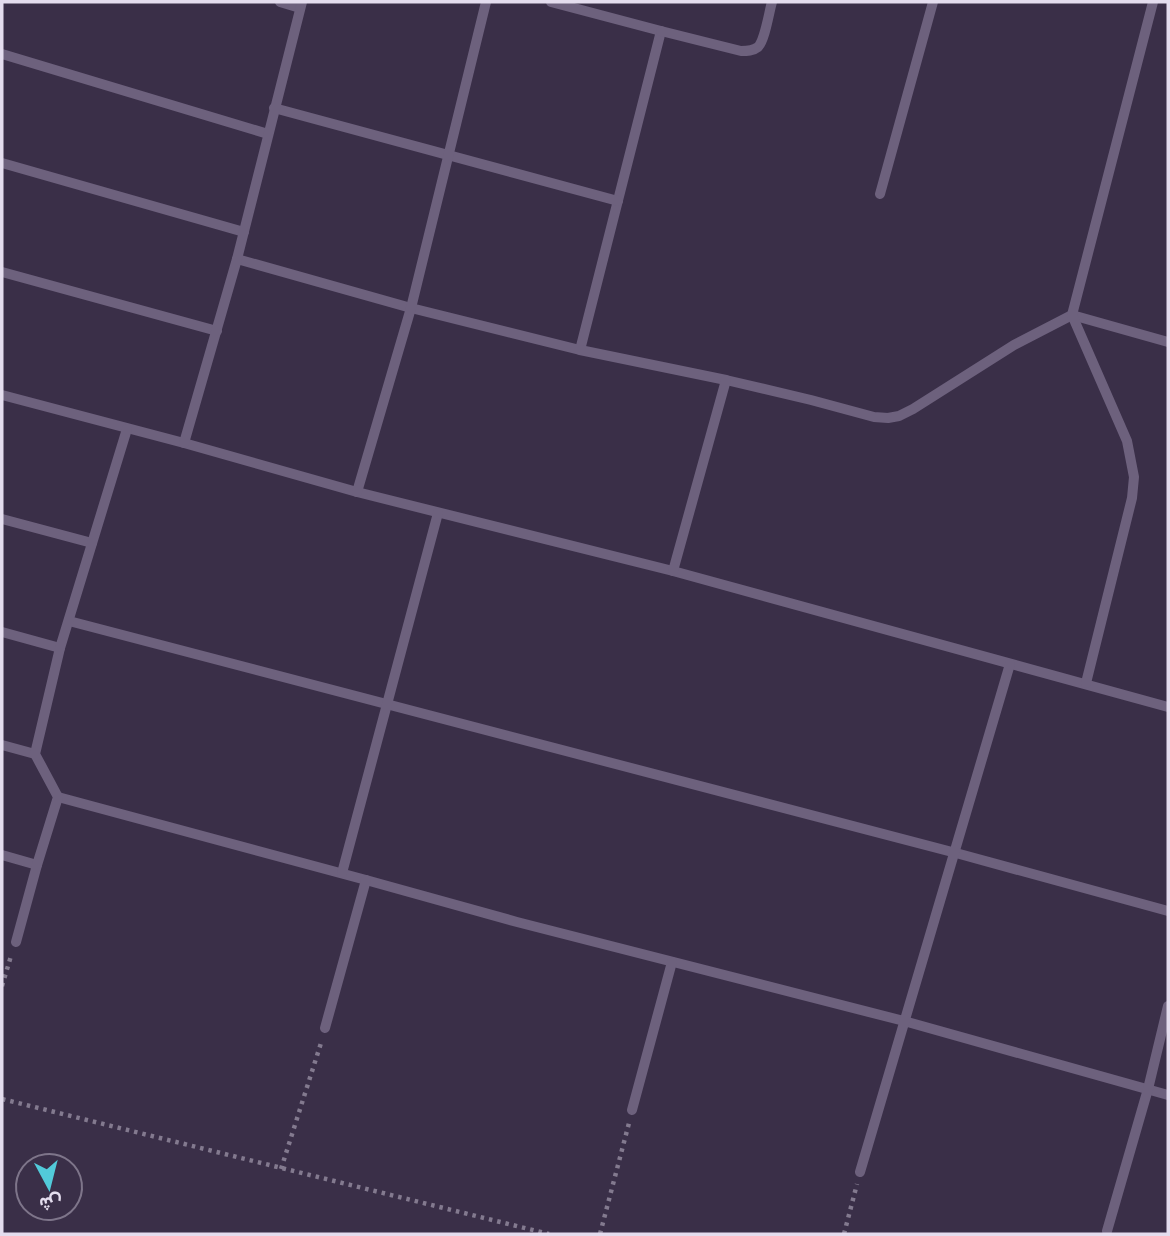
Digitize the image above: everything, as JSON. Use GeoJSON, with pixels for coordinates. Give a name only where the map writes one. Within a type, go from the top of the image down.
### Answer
{"type":"FeatureCollection","features":[{"type":"Feature","properties":{"kind":"lane"},"geometry":{"type":"LineString","coordinates":[[184,443],[237,259],[301,5],[279,2]]}},
{"type":"Feature","properties":{"kind":"lane"},"geometry":{"type":"LineString","coordinates":[[357,492],[411,308],[486,2]]}},
{"type":"Feature","properties":{"kind":"lane"},"geometry":{"type":"LineString","coordinates":[[551,2],[584,6],[661,31],[741,51],[757,48],[761,42],[772,2]]}},
{"type":"Feature","properties":{"kind":"lane"},"geometry":{"type":"LineString","coordinates":[[880,194],[933,2]]}},
{"type":"Feature","properties":{"kind":"lane"},"geometry":{"type":"LineString","coordinates":[[1086,683],[1132,498],[1134,477],[1127,440],[1072,315],[1153,2]]}},
{"type":"Feature","properties":{"kind":"lane"},"geometry":{"type":"LineString","coordinates":[[580,350],[661,31]]}},
{"type":"Feature","properties":{"kind":"lane"},"geometry":{"type":"LineString","coordinates":[[2,54],[268,134]]}},
{"type":"Feature","properties":{"kind":"lane"},"geometry":{"type":"LineString","coordinates":[[274,108],[618,201]]}},
{"type":"Feature","properties":{"kind":"lane"},"geometry":{"type":"LineString","coordinates":[[2,163],[244,232]]}},
{"type":"Feature","properties":{"kind":"lane"},"geometry":{"type":"LineString","coordinates":[[237,259],[411,308],[580,350],[726,380],[874,417],[899,416],[913,409],[1014,345],[1072,315],[1168,342]]}},
{"type":"Feature","properties":{"kind":"lane"},"geometry":{"type":"LineString","coordinates":[[2,272],[217,331]]}},
{"type":"Feature","properties":{"kind":"lane"},"geometry":{"type":"LineString","coordinates":[[673,571],[726,380]]}},
{"type":"Feature","properties":{"kind":"lane"},"geometry":{"type":"LineString","coordinates":[[2,395],[357,492],[673,571],[1168,706]]}},
{"type":"Feature","properties":{"kind":"lane"},"geometry":{"type":"LineString","coordinates":[[16,942],[58,797],[35,754],[60,648],[127,429]]}},
{"type":"Feature","properties":{"kind":"lane"},"geometry":{"type":"LineString","coordinates":[[342,873],[438,513]]}},
{"type":"Feature","properties":{"kind":"lane"},"geometry":{"type":"LineString","coordinates":[[2,519],[92,543]]}},
{"type":"Feature","properties":{"kind":"lane"},"geometry":{"type":"LineString","coordinates":[[69,621],[1168,911]]}},
{"type":"Feature","properties":{"kind":"lane"},"geometry":{"type":"LineString","coordinates":[[2,632],[60,648]]}},
{"type":"Feature","properties":{"kind":"lane"},"geometry":{"type":"LineString","coordinates":[[860,1172],[1010,664]]}},
{"type":"Feature","properties":{"kind":"lane"},"geometry":{"type":"LineString","coordinates":[[2,745],[35,754]]}},
{"type":"Feature","properties":{"kind":"lane"},"geometry":{"type":"LineString","coordinates":[[58,797],[517,922],[904,1021],[1168,1095]]}},
{"type":"Feature","properties":{"kind":"lane"},"geometry":{"type":"LineString","coordinates":[[2,855],[37,865]]}},
{"type":"Feature","properties":{"kind":"lane"},"geometry":{"type":"LineString","coordinates":[[325,1028],[366,880]]}},
{"type":"Feature","properties":{"kind":"lane"},"geometry":{"type":"LineString","coordinates":[[632,1110],[672,962]]}},
{"type":"Feature","properties":{"kind":"lane"},"geometry":{"type":"LineString","coordinates":[[1107,1231],[1148,1089],[1168,1006]]}},
{"type":"Feature","properties":{"kind":"path"},"geometry":{"type":"LineString","coordinates":[[2,986],[16,942]]}},
{"type":"Feature","properties":{"kind":"path"},"geometry":{"type":"LineString","coordinates":[[281,1169],[325,1028]]}},
{"type":"Feature","properties":{"kind":"path"},"geometry":{"type":"LineString","coordinates":[[2,1099],[550,1234]]}},
{"type":"Feature","properties":{"kind":"path"},"geometry":{"type":"LineString","coordinates":[[600,1234],[632,1110]]}},
{"type":"Feature","properties":{"kind":"path"},"geometry":{"type":"LineString","coordinates":[[844,1234],[860,1172]]}}]}
